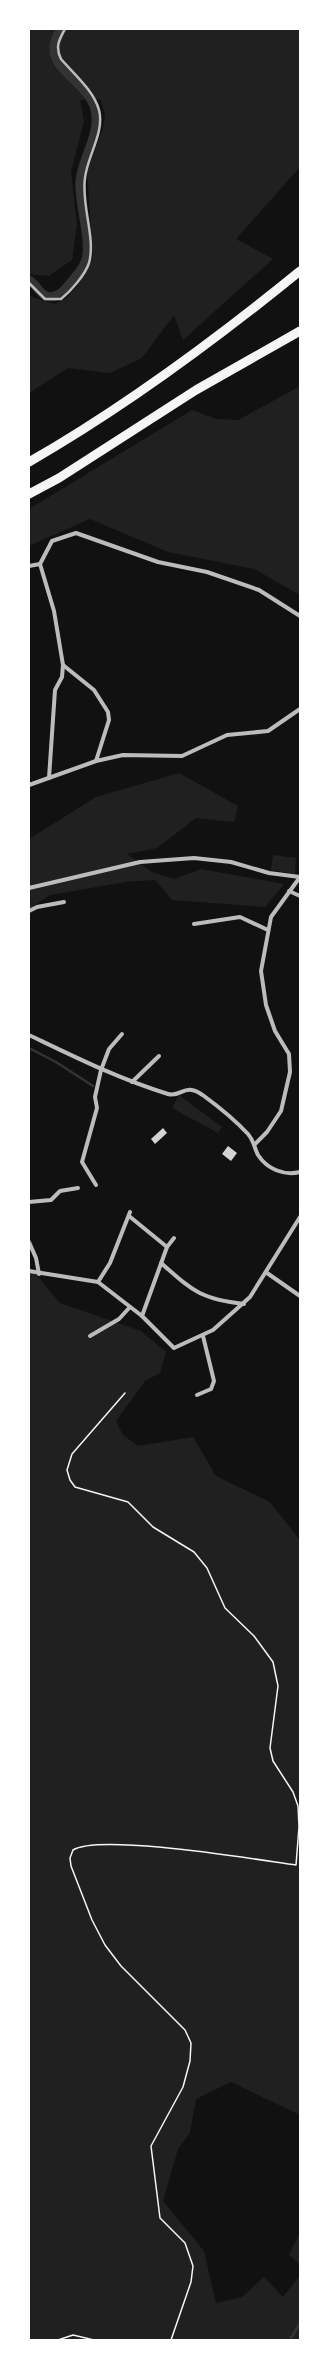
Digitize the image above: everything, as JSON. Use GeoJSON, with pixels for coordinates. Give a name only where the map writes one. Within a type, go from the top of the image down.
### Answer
{"type":"FeatureCollection","features":[{"type":"Feature","properties":{"kind":"highway"},"geometry":{"type":"LineString","coordinates":[[29,462],[121,405],[246,315],[300,272]]}},
{"type":"Feature","properties":{"kind":"highway"},"geometry":{"type":"LineString","coordinates":[[29,494],[59,478],[196,390],[300,331]]}},
{"type":"Feature","properties":{"kind":"street"},"geometry":{"type":"LineString","coordinates":[[49,778],[55,690],[62,677],[64,665],[54,612],[40,564],[52,541],[76,533],[158,562],[207,572],[259,590],[300,616]]}},
{"type":"Feature","properties":{"kind":"street"},"geometry":{"type":"LineString","coordinates":[[29,566],[40,564]]}},
{"type":"Feature","properties":{"kind":"street"},"geometry":{"type":"LineString","coordinates":[[64,665],[94,690],[108,712],[109,720],[96,761]]}},
{"type":"Feature","properties":{"kind":"street"},"geometry":{"type":"LineString","coordinates":[[29,784],[96,761],[128,754],[182,756],[227,735],[268,731],[300,709]]}},
{"type":"Feature","properties":{"kind":"street"},"geometry":{"type":"LineString","coordinates":[[29,888],[140,862],[194,858],[231,862],[269,873],[300,877]]}},
{"type":"Feature","properties":{"kind":"street"},"geometry":{"type":"LineString","coordinates":[[255,1144],[282,1111],[291,1069],[289,1054],[275,1031],[263,994],[261,971],[268,930],[273,914],[300,877]]}},
{"type":"Feature","properties":{"kind":"street"},"geometry":{"type":"LineString","coordinates":[[289,891],[300,896]]}},
{"type":"Feature","properties":{"kind":"street"},"geometry":{"type":"LineString","coordinates":[[29,911],[37,907],[64,902]]}},
{"type":"Feature","properties":{"kind":"street"},"geometry":{"type":"LineString","coordinates":[[194,924],[240,917],[268,930]]}},
{"type":"Feature","properties":{"kind":"street"},"geometry":{"type":"LineString","coordinates":[[96,1185],[82,1162],[97,1108],[95,1097],[101,1070],[109,1048],[122,1034]]}},
{"type":"Feature","properties":{"kind":"street"},"geometry":{"type":"LineString","coordinates":[[29,1035],[101,1070],[171,1095],[186,1089],[197,1091],[246,1132],[255,1144],[260,1158],[275,1170],[283,1173],[300,1172]]}},
{"type":"Feature","properties":{"kind":"street"},"geometry":{"type":"LineString","coordinates":[[132,1082],[159,1056]]}},
{"type":"Feature","properties":{"kind":"street"},"geometry":{"type":"LineString","coordinates":[[29,1202],[51,1200],[60,1191],[78,1188]]}},
{"type":"Feature","properties":{"kind":"street"},"geometry":{"type":"LineString","coordinates":[[98,1282],[110,1262],[130,1214],[167,1247]]}},
{"type":"Feature","properties":{"kind":"street"},"geometry":{"type":"LineString","coordinates":[[29,1271],[39,1274],[98,1282],[142,1316],[174,1348],[203,1336],[244,1304],[267,1273],[300,1217]]}},
{"type":"Feature","properties":{"kind":"street"},"geometry":{"type":"LineString","coordinates":[[142,1316],[167,1247],[174,1238]]}},
{"type":"Feature","properties":{"kind":"street"},"geometry":{"type":"LineString","coordinates":[[29,1242],[36,1258],[39,1274]]}},
{"type":"Feature","properties":{"kind":"street"},"geometry":{"type":"LineString","coordinates":[[161,1263],[196,1292],[210,1299],[244,1304]]}},
{"type":"Feature","properties":{"kind":"street"},"geometry":{"type":"LineString","coordinates":[[267,1273],[300,1296]]}},
{"type":"Feature","properties":{"kind":"street"},"geometry":{"type":"LineString","coordinates":[[90,1336],[119,1319],[130,1307]]}},
{"type":"Feature","properties":{"kind":"street"},"geometry":{"type":"LineString","coordinates":[[197,1395],[211,1389],[214,1380],[203,1336]]}},
{"type":"Feature","properties":{"kind":"lane"},"geometry":{"type":"LineString","coordinates":[[29,283],[45,299],[61,299],[86,270],[90,259],[91,250],[84,200],[84,178],[101,121],[93,97],[57,52],[58,41],[65,29]]}},
{"type":"Feature","properties":{"kind":"path"},"geometry":{"type":"LineString","coordinates":[[125,1393],[72,1454],[68,1466],[69,1477],[78,1488],[122,1499],[131,1504],[153,1527],[194,1552],[207,1568],[225,1608],[260,1643],[272,1662],[278,1679],[277,1703],[270,1738],[271,1755],[294,1795],[299,1815],[296,1865],[149,1846],[84,1846],[73,1850],[70,1858],[72,1870],[92,1920],[108,1950],[125,1970],[185,2030],[191,2043],[190,2062],[183,2086],[150,2146],[160,2218],[185,2243],[193,2266],[191,2282],[170,2340]]}},
{"type":"Feature","properties":{"kind":"path"},"geometry":{"type":"LineString","coordinates":[[58,2340],[73,2334],[94,2340]]}},
{"type":"Feature","properties":{"kind":"shaded area"},"geometry":{"type":"Polygon","coordinates":[[[29,29],[300,29],[300,167],[236,239],[273,259],[183,340],[174,315],[142,358],[110,373],[68,368],[29,393],[29,296],[54,304],[65,299],[79,284],[93,257],[87,172],[103,128],[105,114],[100,99],[80,100],[84,121],[71,172],[77,224],[72,260],[49,276],[29,274],[29,29]]]}},
{"type":"Feature","properties":{"kind":"shaded area"},"geometry":{"type":"Polygon","coordinates":[[[300,386],[300,595],[254,569],[168,552],[90,519],[29,546],[29,509],[192,410],[216,419],[238,420],[300,386]]]}},
{"type":"Feature","properties":{"kind":"shaded area"},"geometry":{"type":"Polygon","coordinates":[[[179,773],[238,806],[234,822],[196,818],[157,848],[127,854],[152,872],[174,879],[201,869],[284,884],[265,907],[172,900],[155,880],[126,882],[50,895],[29,909],[29,900],[31,899],[29,898],[29,839],[96,797],[179,773]]]}},
{"type":"Feature","properties":{"kind":"shaded area"},"geometry":{"type":"Polygon","coordinates":[[[273,855],[296,858],[295,874],[271,870],[273,855]]]}},
{"type":"Feature","properties":{"kind":"shaded area"},"geometry":{"type":"Polygon","coordinates":[[[179,1095],[222,1127],[218,1133],[172,1108],[179,1095]]]}},
{"type":"Feature","properties":{"kind":"shaded area"},"geometry":{"type":"Polygon","coordinates":[[[29,1266],[60,1303],[141,1331],[166,1352],[160,1373],[145,1381],[116,1421],[123,1435],[138,1446],[193,1437],[216,1476],[270,1502],[300,1540],[300,2115],[231,2082],[196,2099],[190,2133],[178,2149],[163,2201],[204,2251],[216,2303],[242,2297],[264,2277],[283,2297],[300,2275],[300,2340],[29,2340],[29,1266]]]}},
{"type":"Feature","properties":{"kind":"shaded area"},"geometry":{"type":"Polygon","coordinates":[[[300,2232],[300,2265],[289,2255],[300,2232]]]}},
{"type":"Feature","properties":{"kind":"building"},"geometry":{"type":"Polygon","coordinates":[[[163,1128],[167,1133],[155,1144],[151,1139],[163,1128]]]}},
{"type":"Feature","properties":{"kind":"building"},"geometry":{"type":"Polygon","coordinates":[[[228,1146],[237,1153],[231,1161],[222,1154],[228,1146]]]}},
{"type":"Feature","properties":{"kind":"waterway"},"geometry":{"type":"LineString","coordinates":[[29,280],[41,293],[46,296],[52,297],[58,295],[79,272],[85,262],[87,254],[80,181],[81,172],[95,128],[95,110],[83,89],[58,63],[54,54],[55,42],[61,29]]}},
{"type":"Feature","properties":{"kind":"waterway"},"geometry":{"type":"LineString","coordinates":[[29,1048],[56,1062],[93,1086]]}},
{"type":"Feature","properties":{"kind":"waterway"},"geometry":{"type":"LineString","coordinates":[[290,2340],[300,2323]]}}]}
